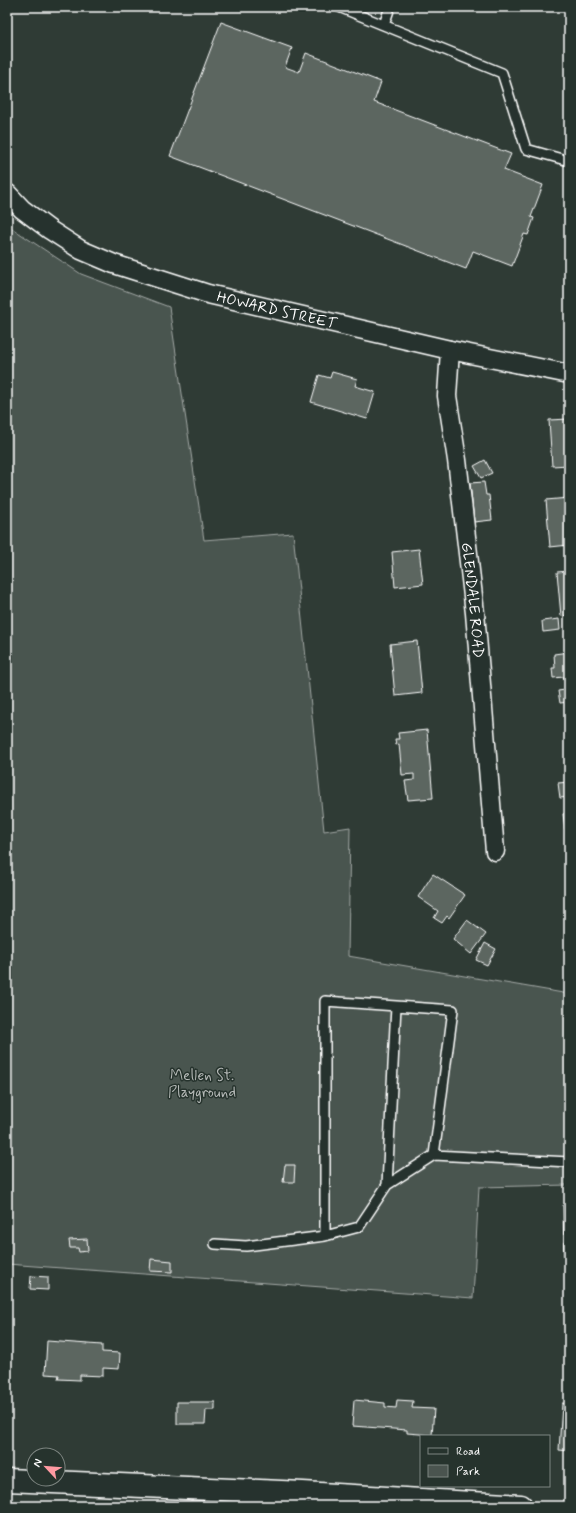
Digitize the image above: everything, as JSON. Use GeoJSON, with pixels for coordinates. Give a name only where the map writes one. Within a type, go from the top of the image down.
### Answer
{"type":"FeatureCollection","features":[{"type":"Feature","properties":{"kind":"main road"},"geometry":{"type":"LineString","coordinates":[[7,1480],[303,1493],[521,1506]]}},
{"type":"Feature","properties":{"kind":"street","name":"HOWARD STREET"},"geometry":{"type":"LineString","coordinates":[[7,193],[22,209],[50,230],[81,250],[114,264],[208,294],[450,350],[569,374]]}},
{"type":"Feature","properties":{"kind":"street","name":"GLENDALE ROAD"},"geometry":{"type":"LineString","coordinates":[[450,350],[447,396],[457,460],[475,613],[495,851]]}},
{"type":"Feature","properties":{"kind":"lane"},"geometry":{"type":"LineString","coordinates":[[339,7],[502,73],[526,149],[569,161]]}},
{"type":"Feature","properties":{"kind":"lane"},"geometry":{"type":"LineString","coordinates":[[384,25],[390,7]]}},
{"type":"Feature","properties":{"kind":"lane"},"geometry":{"type":"LineString","coordinates":[[325,1236],[326,1001],[453,1010],[434,1155]]}},
{"type":"Feature","properties":{"kind":"lane"},"geometry":{"type":"LineString","coordinates":[[387,1186],[396,1006]]}},
{"type":"Feature","properties":{"kind":"lane"},"geometry":{"type":"LineString","coordinates":[[215,1244],[246,1246],[325,1236],[359,1227],[387,1186],[434,1155],[569,1162]]}},
{"type":"Feature","properties":{"kind":"green space","name":"Mellen St. Playground"},"geometry":{"type":"Polygon","coordinates":[[[7,225],[81,274],[169,307],[204,540],[293,533],[324,831],[350,827],[348,956],[569,994],[569,1185],[479,1187],[473,1298],[7,1264],[7,225]]]}},
{"type":"Feature","properties":{"kind":"building"},"geometry":{"type":"Polygon","coordinates":[[[221,22],[292,48],[285,67],[299,72],[306,53],[381,82],[374,102],[511,154],[504,170],[543,185],[531,217],[534,218],[528,235],[524,234],[512,266],[473,251],[466,269],[170,156],[221,22]]]}},
{"type":"Feature","properties":{"kind":"building"},"geometry":{"type":"Polygon","coordinates":[[[332,372],[357,379],[355,386],[375,392],[367,419],[311,402],[319,375],[330,378],[332,372]]]}},
{"type":"Feature","properties":{"kind":"building"},"geometry":{"type":"Polygon","coordinates":[[[569,419],[569,465],[552,466],[549,420],[569,419]]]}},
{"type":"Feature","properties":{"kind":"building"},"geometry":{"type":"Polygon","coordinates":[[[485,460],[492,473],[481,478],[474,466],[485,460]]]}},
{"type":"Feature","properties":{"kind":"building"},"geometry":{"type":"Polygon","coordinates":[[[484,482],[486,495],[489,495],[492,520],[474,522],[470,483],[484,482]]]}},
{"type":"Feature","properties":{"kind":"building"},"geometry":{"type":"Polygon","coordinates":[[[569,498],[569,545],[550,547],[546,500],[569,498]]]}},
{"type":"Feature","properties":{"kind":"building"},"geometry":{"type":"Polygon","coordinates":[[[419,549],[423,584],[395,587],[392,552],[419,549]]]}},
{"type":"Feature","properties":{"kind":"building"},"geometry":{"type":"Polygon","coordinates":[[[569,571],[569,615],[561,616],[557,572],[569,571]]]}},
{"type":"Feature","properties":{"kind":"building"},"geometry":{"type":"Polygon","coordinates":[[[559,619],[560,630],[543,632],[542,621],[559,619]]]}},
{"type":"Feature","properties":{"kind":"building"},"geometry":{"type":"Polygon","coordinates":[[[417,641],[422,693],[395,696],[390,644],[417,641]]]}},
{"type":"Feature","properties":{"kind":"building"},"geometry":{"type":"Polygon","coordinates":[[[569,652],[569,702],[560,703],[558,691],[565,690],[564,677],[553,678],[552,668],[555,668],[554,654],[569,652]]]}},
{"type":"Feature","properties":{"kind":"building"},"geometry":{"type":"Polygon","coordinates":[[[427,730],[433,798],[408,800],[405,781],[414,780],[414,774],[402,775],[399,744],[396,745],[395,739],[399,739],[398,733],[427,730]]]}},
{"type":"Feature","properties":{"kind":"building"},"geometry":{"type":"Polygon","coordinates":[[[569,782],[569,797],[560,798],[558,783],[569,782]]]}},
{"type":"Feature","properties":{"kind":"building"},"geometry":{"type":"Polygon","coordinates":[[[569,813],[569,828],[565,829],[563,814],[569,813]]]}},
{"type":"Feature","properties":{"kind":"building"},"geometry":{"type":"Polygon","coordinates":[[[433,874],[465,895],[449,918],[447,916],[442,923],[434,918],[438,911],[418,897],[433,874]]]}},
{"type":"Feature","properties":{"kind":"building"},"geometry":{"type":"Polygon","coordinates":[[[467,920],[486,934],[471,954],[453,939],[467,920]]]}},
{"type":"Feature","properties":{"kind":"building"},"geometry":{"type":"Polygon","coordinates":[[[485,943],[496,949],[487,965],[476,960],[485,943]]]}},
{"type":"Feature","properties":{"kind":"building"},"geometry":{"type":"Polygon","coordinates":[[[285,1165],[295,1165],[294,1182],[283,1182],[285,1165]]]}},
{"type":"Feature","properties":{"kind":"building"},"geometry":{"type":"Polygon","coordinates":[[[563,1205],[569,1205],[569,1259],[564,1259],[563,1205]]]}},
{"type":"Feature","properties":{"kind":"building"},"geometry":{"type":"Polygon","coordinates":[[[87,1239],[88,1251],[79,1252],[78,1248],[70,1248],[69,1240],[87,1239]]]}},
{"type":"Feature","properties":{"kind":"building"},"geometry":{"type":"Polygon","coordinates":[[[151,1259],[172,1261],[172,1272],[150,1271],[151,1259]]]}},
{"type":"Feature","properties":{"kind":"building"},"geometry":{"type":"Polygon","coordinates":[[[31,1276],[48,1277],[48,1290],[30,1289],[31,1276]]]}},
{"type":"Feature","properties":{"kind":"building"},"geometry":{"type":"Polygon","coordinates":[[[47,1341],[102,1345],[102,1352],[120,1353],[119,1369],[103,1368],[103,1376],[80,1375],[80,1380],[58,1379],[59,1375],[45,1374],[47,1341]]]}},
{"type":"Feature","properties":{"kind":"building"},"geometry":{"type":"Polygon","coordinates":[[[354,1400],[385,1403],[385,1407],[396,1408],[397,1400],[413,1401],[412,1408],[434,1409],[432,1435],[407,1433],[407,1430],[352,1426],[354,1400]]]}},
{"type":"Feature","properties":{"kind":"building"},"geometry":{"type":"Polygon","coordinates":[[[177,1402],[215,1402],[215,1410],[206,1410],[205,1424],[177,1424],[177,1402]]]}},
{"type":"Feature","properties":{"kind":"building"},"geometry":{"type":"Polygon","coordinates":[[[562,1403],[569,1404],[569,1451],[559,1450],[562,1403]]]}}]}
